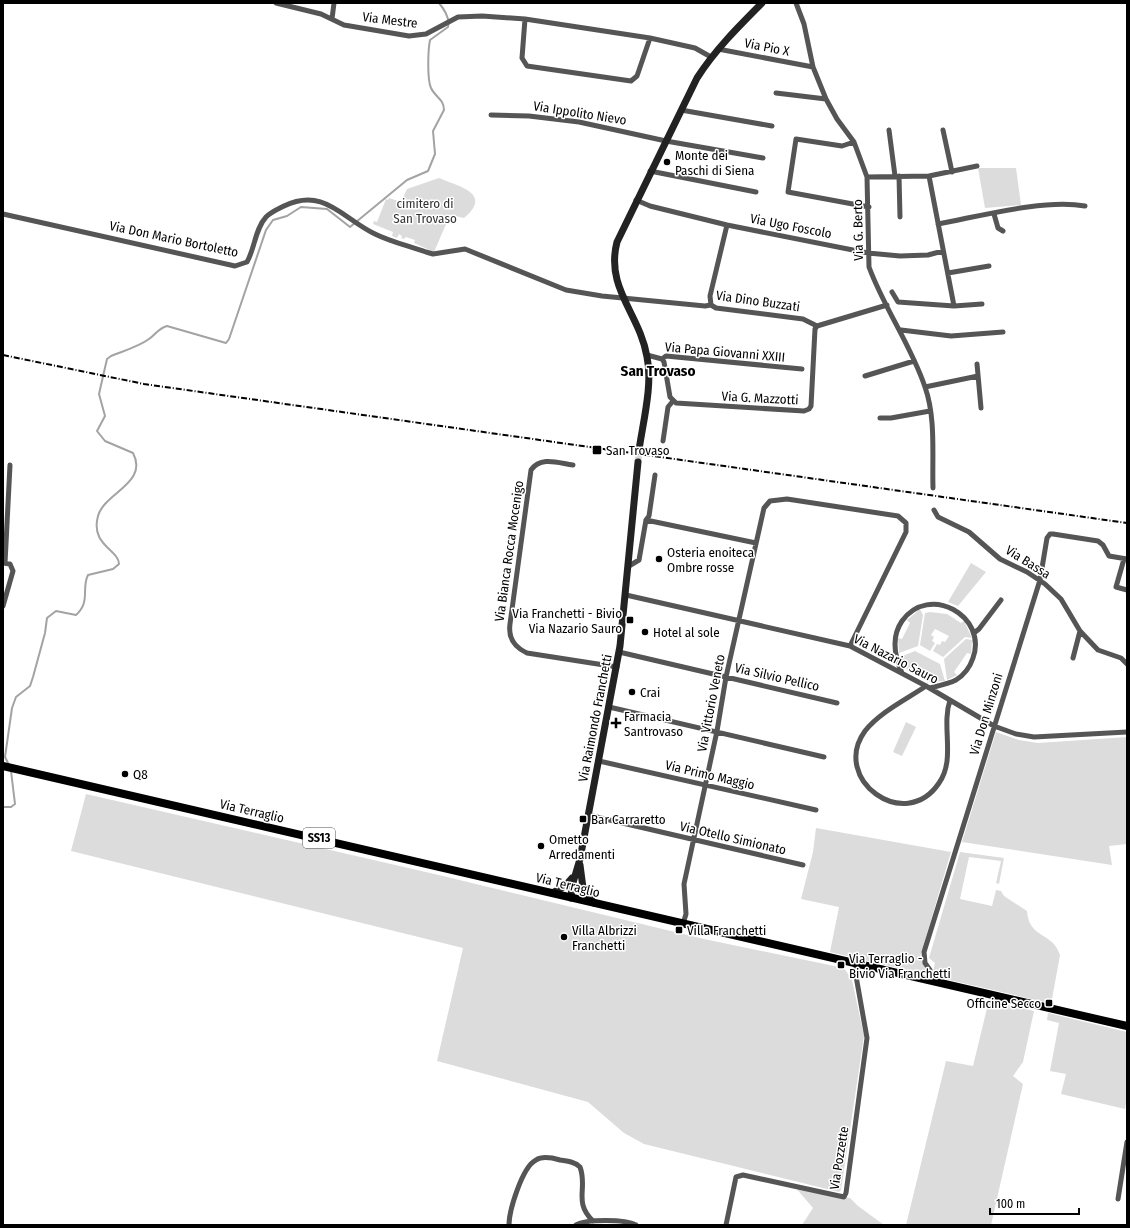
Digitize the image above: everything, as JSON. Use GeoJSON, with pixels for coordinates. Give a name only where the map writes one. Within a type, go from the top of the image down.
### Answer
{"type":"FeatureCollection","features":[{"type":"Feature","properties":{"kind":"main road","name":"Via Terraglio"},"geometry":{"type":"LineString","coordinates":[[3,766],[426,862],[571,898],[1127,1026]]}},
{"type":"Feature","properties":{"kind":"street","name":"Via Mestre"},"geometry":{"type":"LineString","coordinates":[[276,3],[312,11],[344,25],[415,36],[426,34],[451,20],[464,16],[525,19],[650,38],[695,48],[711,57]]}},
{"type":"Feature","properties":{"kind":"street"},"geometry":{"type":"LineString","coordinates":[[332,19],[334,3]]}},
{"type":"Feature","properties":{"kind":"street"},"geometry":{"type":"LineString","coordinates":[[639,450],[648,381],[647,355],[632,317],[622,297],[615,273],[615,249],[620,234],[636,200],[697,78],[711,57],[762,3]]}},
{"type":"Feature","properties":{"kind":"street","name":"Via G. Berto"},"geometry":{"type":"LineString","coordinates":[[796,3],[804,24],[813,67],[826,99],[837,119],[854,142],[867,176],[869,207],[869,267],[873,279],[900,330],[925,387],[930,411],[933,488]]}},
{"type":"Feature","properties":{"kind":"street"},"geometry":{"type":"LineString","coordinates":[[525,19],[522,58],[527,66],[631,81],[637,76],[650,38]]}},
{"type":"Feature","properties":{"kind":"street","name":"Via Pio X"},"geometry":{"type":"LineString","coordinates":[[718,49],[813,67]]}},
{"type":"Feature","properties":{"kind":"street"},"geometry":{"type":"LineString","coordinates":[[776,93],[826,99]]}},
{"type":"Feature","properties":{"kind":"street"},"geometry":{"type":"LineString","coordinates":[[681,110],[772,126]]}},
{"type":"Feature","properties":{"kind":"street","name":"Via Ippolito Nievo"},"geometry":{"type":"LineString","coordinates":[[491,115],[529,116],[579,122],[666,141]]}},
{"type":"Feature","properties":{"kind":"street"},"geometry":{"type":"LineString","coordinates":[[889,130],[897,176],[900,217]]}},
{"type":"Feature","properties":{"kind":"street"},"geometry":{"type":"LineString","coordinates":[[943,130],[952,172]]}},
{"type":"Feature","properties":{"kind":"street"},"geometry":{"type":"LineString","coordinates":[[854,142],[842,146],[796,139],[788,192],[869,207]]}},
{"type":"Feature","properties":{"kind":"street"},"geometry":{"type":"LineString","coordinates":[[666,141],[763,158]]}},
{"type":"Feature","properties":{"kind":"street"},"geometry":{"type":"LineString","coordinates":[[867,176],[929,176],[977,166]]}},
{"type":"Feature","properties":{"kind":"street"},"geometry":{"type":"LineString","coordinates":[[650,171],[756,192]]}},
{"type":"Feature","properties":{"kind":"street"},"geometry":{"type":"LineString","coordinates":[[929,176],[954,306]]}},
{"type":"Feature","properties":{"kind":"street","name":"Via Don Mario Bortoletto"},"geometry":{"type":"LineString","coordinates":[[3,214],[235,266],[247,262],[261,224],[267,217],[290,204],[307,200],[323,202],[334,206],[355,223],[376,235],[430,253],[465,249],[566,290],[622,297]]}},
{"type":"Feature","properties":{"kind":"street","name":"Via Ugo Foscolo"},"geometry":{"type":"LineString","coordinates":[[636,200],[650,206],[727,225],[868,253],[900,256],[928,255],[943,251]]}},
{"type":"Feature","properties":{"kind":"street"},"geometry":{"type":"LineString","coordinates":[[938,224],[1035,207],[1073,204],[1085,206]]}},
{"type":"Feature","properties":{"kind":"street"},"geometry":{"type":"LineString","coordinates":[[994,214],[998,228],[1003,231]]}},
{"type":"Feature","properties":{"kind":"street"},"geometry":{"type":"LineString","coordinates":[[711,305],[710,296],[727,225]]}},
{"type":"Feature","properties":{"kind":"street"},"geometry":{"type":"LineString","coordinates":[[948,273],[989,266]]}},
{"type":"Feature","properties":{"kind":"street"},"geometry":{"type":"LineString","coordinates":[[892,292],[898,302],[954,306],[982,304]]}},
{"type":"Feature","properties":{"kind":"street","name":"Via Dino Buzzati"},"geometry":{"type":"LineString","coordinates":[[622,297],[705,306],[711,305],[716,308],[803,319],[817,326]]}},
{"type":"Feature","properties":{"kind":"street"},"geometry":{"type":"LineString","coordinates":[[817,326],[887,305]]}},
{"type":"Feature","properties":{"kind":"street","name":"Via G. Mazzotti"},"geometry":{"type":"LineString","coordinates":[[673,401],[679,404],[687,405],[804,411],[809,409],[815,329],[817,326]]}},
{"type":"Feature","properties":{"kind":"street"},"geometry":{"type":"LineString","coordinates":[[900,330],[951,336],[1003,332]]}},
{"type":"Feature","properties":{"kind":"street","name":"Via Papa Giovanni XXIII"},"geometry":{"type":"LineString","coordinates":[[647,355],[662,359],[666,356],[802,369]]}},
{"type":"Feature","properties":{"kind":"street"},"geometry":{"type":"LineString","coordinates":[[662,359],[664,362],[670,397],[673,401],[668,407],[663,441]]}},
{"type":"Feature","properties":{"kind":"street"},"geometry":{"type":"LineString","coordinates":[[865,376],[914,361]]}},
{"type":"Feature","properties":{"kind":"street"},"geometry":{"type":"LineString","coordinates":[[977,364],[980,408]]}},
{"type":"Feature","properties":{"kind":"street"},"geometry":{"type":"LineString","coordinates":[[925,387],[978,376]]}},
{"type":"Feature","properties":{"kind":"street"},"geometry":{"type":"LineString","coordinates":[[880,418],[891,418],[930,411]]}},
{"type":"Feature","properties":{"kind":"street","name":"Via Bianca Rocca Mocenigo"},"geometry":{"type":"LineString","coordinates":[[573,465],[544,461],[535,465],[532,470],[510,624],[510,638],[514,645],[527,653],[617,667]]}},
{"type":"Feature","properties":{"kind":"street","name":"Via Raimondo Franchetti"},"geometry":{"type":"LineString","coordinates":[[571,898],[575,875],[580,859],[617,667],[629,566],[638,462]]}},
{"type":"Feature","properties":{"kind":"street"},"geometry":{"type":"LineString","coordinates":[[3,606],[13,571],[10,564],[4,563],[10,465]]}},
{"type":"Feature","properties":{"kind":"street"},"geometry":{"type":"LineString","coordinates":[[629,566],[639,560],[646,520],[649,516],[655,475]]}},
{"type":"Feature","properties":{"kind":"street","name":"Via Vittorio Veneto"},"geometry":{"type":"LineString","coordinates":[[683,924],[686,914],[684,884],[717,731],[726,677],[764,508],[770,501],[778,499],[877,512],[898,516],[906,523],[906,532],[850,646]]}},
{"type":"Feature","properties":{"kind":"street","name":"Via Bassa"},"geometry":{"type":"LineString","coordinates":[[934,510],[938,517],[969,532],[1000,559],[1040,580],[1061,599],[1080,631],[1098,650],[1121,658],[1127,664]]}},
{"type":"Feature","properties":{"kind":"street"},"geometry":{"type":"LineString","coordinates":[[646,520],[756,543]]}},
{"type":"Feature","properties":{"kind":"street","name":"Via Don Minzoni"},"geometry":{"type":"LineString","coordinates":[[928,980],[930,970],[925,962],[924,952],[1040,580],[1047,538],[1050,534],[1098,541],[1103,545],[1109,556],[1126,559],[1116,587],[1127,590]]}},
{"type":"Feature","properties":{"kind":"street","name":"Via Nazario Sauro"},"geometry":{"type":"LineString","coordinates":[[626,595],[850,646],[928,687],[994,726],[1016,734],[1034,737],[1127,732]]}},
{"type":"Feature","properties":{"kind":"street"},"geometry":{"type":"LineString","coordinates":[[974,633],[979,629],[1001,600]]}},
{"type":"Feature","properties":{"kind":"street"},"geometry":{"type":"LineString","coordinates":[[902,673],[896,656],[894,644],[895,634],[904,618],[914,610],[929,604],[951,607],[967,619],[974,633],[974,655],[964,674],[956,679],[928,687],[884,714],[870,726],[862,738],[858,752],[860,773],[868,789],[879,797],[892,802],[910,802],[922,799],[939,783],[947,767],[947,711],[950,700]]}},
{"type":"Feature","properties":{"kind":"street"},"geometry":{"type":"LineString","coordinates":[[1073,658],[1080,631]]}},
{"type":"Feature","properties":{"kind":"street","name":"Via Silvio Pellico"},"geometry":{"type":"LineString","coordinates":[[619,652],[837,703]]}},
{"type":"Feature","properties":{"kind":"street"},"geometry":{"type":"LineString","coordinates":[[609,706],[824,757]]}},
{"type":"Feature","properties":{"kind":"street","name":"Via Primo Maggio"},"geometry":{"type":"LineString","coordinates":[[599,761],[816,810]]}},
{"type":"Feature","properties":{"kind":"street","name":"Via Otello Simionato"},"geometry":{"type":"LineString","coordinates":[[588,815],[803,865]]}},
{"type":"Feature","properties":{"kind":"street","name":"Via Raimondo Franchetti"},"geometry":{"type":"LineString","coordinates":[[571,898],[580,881],[580,859]]}},
{"type":"Feature","properties":{"kind":"street","name":"Via Raimondo Franchetti"},"geometry":{"type":"LineString","coordinates":[[552,893],[565,886],[575,875]]}},
{"type":"Feature","properties":{"kind":"street"},"geometry":{"type":"LineString","coordinates":[[580,881],[582,888],[594,903]]}},
{"type":"Feature","properties":{"kind":"street","name":"Via Pozzette"},"geometry":{"type":"LineString","coordinates":[[726,1225],[736,1176],[743,1175],[844,1197],[846,1193],[868,1038],[856,976],[856,964]]}},
{"type":"Feature","properties":{"kind":"street"},"geometry":{"type":"LineString","coordinates":[[1118,1199],[1127,1142]]}},
{"type":"Feature","properties":{"kind":"street"},"geometry":{"type":"LineString","coordinates":[[509,1225],[512,1205],[527,1170],[535,1160],[542,1158],[570,1162],[580,1167],[583,1174],[581,1202],[593,1221]]}},
{"type":"Feature","properties":{"kind":"street"},"geometry":{"type":"LineString","coordinates":[[576,1225],[593,1221],[623,1221],[636,1225]]}},
{"type":"Feature","properties":{"kind":"green space"},"geometry":{"type":"Polygon","coordinates":[[[978,168],[1016,168],[1021,205],[985,208],[978,168]]]}},
{"type":"Feature","properties":{"kind":"green space","name":"cimitero di San Trovaso"},"geometry":{"type":"Polygon","coordinates":[[[439,178],[470,192],[474,196],[475,202],[472,209],[464,218],[450,215],[434,252],[414,243],[415,240],[406,237],[404,239],[401,238],[402,236],[399,234],[397,238],[392,236],[393,232],[373,224],[374,221],[377,222],[386,199],[388,200],[389,198],[401,202],[407,189],[439,178]]]}},
{"type":"Feature","properties":{"kind":"green space"},"geometry":{"type":"Polygon","coordinates":[[[971,563],[986,572],[958,606],[948,602],[971,563]]]}},
{"type":"Feature","properties":{"kind":"green space"},"geometry":{"type":"Polygon","coordinates":[[[920,609],[923,615],[918,646],[899,653],[898,638],[902,639],[910,623],[907,620],[920,609]]]}},
{"type":"Feature","properties":{"kind":"green space"},"geometry":{"type":"Polygon","coordinates":[[[930,612],[947,614],[961,623],[964,621],[972,638],[965,637],[943,657],[933,651],[937,644],[940,645],[942,641],[945,642],[949,636],[935,629],[931,635],[934,637],[932,641],[935,643],[930,651],[920,645],[925,613],[930,612]]]}},
{"type":"Feature","properties":{"kind":"green space"},"geometry":{"type":"Polygon","coordinates":[[[966,639],[972,640],[971,654],[967,653],[954,672],[957,675],[947,680],[944,659],[966,639]]]}},
{"type":"Feature","properties":{"kind":"green space"},"geometry":{"type":"Polygon","coordinates":[[[915,651],[940,664],[945,681],[929,682],[926,677],[920,673],[913,670],[907,670],[900,657],[915,651]]]}},
{"type":"Feature","properties":{"kind":"green space"},"geometry":{"type":"Polygon","coordinates":[[[906,722],[916,727],[902,756],[893,752],[906,722]]]}},
{"type":"Feature","properties":{"kind":"green space"},"geometry":{"type":"Polygon","coordinates":[[[996,732],[1019,740],[1038,743],[1127,737],[1127,844],[1109,846],[1112,865],[962,842],[996,732]]]}},
{"type":"Feature","properties":{"kind":"green space"},"geometry":{"type":"Polygon","coordinates":[[[86,794],[443,876],[704,939],[844,968],[852,980],[864,1036],[841,1190],[839,1192],[644,1144],[624,1133],[588,1102],[437,1061],[463,948],[71,851],[86,794]]]}},
{"type":"Feature","properties":{"kind":"green space"},"geometry":{"type":"Polygon","coordinates":[[[816,828],[951,852],[920,957],[926,969],[923,974],[830,952],[839,907],[801,899],[813,852],[816,828]]]}},
{"type":"Feature","properties":{"kind":"green space"},"geometry":{"type":"Polygon","coordinates":[[[960,852],[1004,858],[999,884],[996,883],[1001,861],[969,857],[960,899],[992,906],[996,890],[1001,891],[1004,896],[1027,911],[1032,926],[1036,931],[1052,942],[1060,955],[1052,999],[1049,1003],[932,976],[935,963],[929,958],[960,852]]]}},
{"type":"Feature","properties":{"kind":"green space"},"geometry":{"type":"Polygon","coordinates":[[[989,1000],[1034,1011],[1023,1062],[1013,1076],[1023,1084],[991,1225],[906,1225],[946,1061],[973,1066],[989,1000]]]}},
{"type":"Feature","properties":{"kind":"green space"},"geometry":{"type":"Polygon","coordinates":[[[1048,1013],[1127,1032],[1127,1097],[1125,1109],[1061,1094],[1066,1074],[1050,1071],[1059,1023],[1047,1020],[1048,1013]]]}},
{"type":"Feature","properties":{"kind":"green space"},"geometry":{"type":"Polygon","coordinates":[[[795,1187],[850,1198],[858,1206],[884,1225],[802,1225],[813,1208],[795,1187]]]}},
{"type":"Feature","properties":{"kind":"waterway"},"geometry":{"type":"LineString","coordinates":[[9,765],[5,757],[12,708],[16,697],[30,686],[45,633],[47,618],[56,611],[76,615],[81,610],[85,600],[85,585],[88,575],[113,569],[119,564],[118,559],[101,540],[98,534],[98,516],[108,501],[131,480],[135,472],[136,463],[133,453],[105,441],[97,431],[105,416],[99,394],[107,359],[145,342],[167,326],[226,343],[229,339],[266,230],[273,220],[287,216],[301,207],[327,209],[350,227],[407,180],[428,171],[435,154],[433,131],[444,110],[443,103],[431,88],[428,71],[430,40],[448,27],[445,11],[439,3]]}},
{"type":"Feature","properties":{"kind":"waterway"},"geometry":{"type":"LineString","coordinates":[[3,807],[11,807],[15,804],[11,771]]}},
{"type":"Feature","properties":{"kind":"tunnel"},"geometry":{"type":"LineString","coordinates":[[638,462],[639,450]]}},
{"type":"Feature","properties":{"kind":"railway"},"geometry":{"type":"LineString","coordinates":[[3,355],[144,384],[1127,523]]}},
{"type":"Feature","properties":{"kind":"place","name":"Monte dei Paschi di Siena"},"geometry":{"type":"Point","coordinates":[667,162]}},
{"type":"Feature","properties":{"kind":"place","name":"San Trovaso"},"geometry":{"type":"Point","coordinates":[597,450]}},
{"type":"Feature","properties":{"kind":"place","name":"Osteria enoiteca Ombre rosse"},"geometry":{"type":"Point","coordinates":[659,559]}},
{"type":"Feature","properties":{"kind":"place","name":"Via Franchetti - Bivio Via Nazario Sauro"},"geometry":{"type":"Point","coordinates":[630,620]}},
{"type":"Feature","properties":{"kind":"place","name":"Hotel al sole"},"geometry":{"type":"Point","coordinates":[645,632]}},
{"type":"Feature","properties":{"kind":"place","name":"Crai"},"geometry":{"type":"Point","coordinates":[632,692]}},
{"type":"Feature","properties":{"kind":"place","name":"Farmacia Santrovaso"},"geometry":{"type":"Point","coordinates":[616,723]}},
{"type":"Feature","properties":{"kind":"place","name":"Q8"},"geometry":{"type":"Point","coordinates":[125,774]}},
{"type":"Feature","properties":{"kind":"place","name":"Bar Carraretto"},"geometry":{"type":"Point","coordinates":[583,819]}},
{"type":"Feature","properties":{"kind":"place","name":"Ometto Arredamenti"},"geometry":{"type":"Point","coordinates":[541,846]}},
{"type":"Feature","properties":{"kind":"place","name":"Villa Franchetti"},"geometry":{"type":"Point","coordinates":[679,930]}},
{"type":"Feature","properties":{"kind":"place","name":"Villa Albrizzi Franchetti"},"geometry":{"type":"Point","coordinates":[564,937]}},
{"type":"Feature","properties":{"kind":"place","name":"Via Terraglio - Bivio Via Franchetti"},"geometry":{"type":"Point","coordinates":[841,965]}},
{"type":"Feature","properties":{"kind":"place","name":"Officine Secco"},"geometry":{"type":"Point","coordinates":[1049,1003]}},
{"type":"Feature","properties":{"kind":"district","name":"San Trovaso"},"geometry":{"type":"Point","coordinates":[658,371]}}]}
